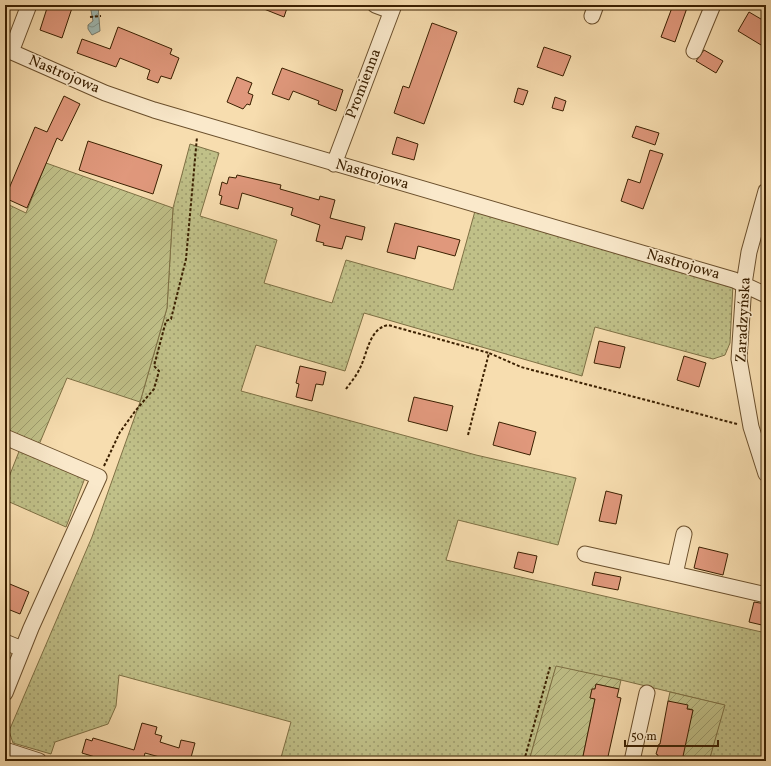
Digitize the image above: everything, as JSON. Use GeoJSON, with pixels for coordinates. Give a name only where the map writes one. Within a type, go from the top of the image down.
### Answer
{"type":"FeatureCollection","features":[{"type":"Feature","properties":{"kind":"street"},"geometry":{"type":"LineString","coordinates":[[8,50],[29,5]]}},
{"type":"Feature","properties":{"kind":"street"},"geometry":{"type":"LineString","coordinates":[[375,5],[392,8]]}},
{"type":"Feature","properties":{"kind":"street"},"geometry":{"type":"LineString","coordinates":[[694,51],[713,5]]}},
{"type":"Feature","properties":{"kind":"street","name":"Promienna"},"geometry":{"type":"LineString","coordinates":[[334,164],[392,8]]}},
{"type":"Feature","properties":{"kind":"street","name":"Nastrojowa"},"geometry":{"type":"LineString","coordinates":[[8,50],[105,92],[154,110],[744,284],[766,295]]}},
{"type":"Feature","properties":{"kind":"street","name":"Zaradzyńska"},"geometry":{"type":"LineString","coordinates":[[766,191],[751,241],[744,284],[739,359],[751,428],[766,474]]}},
{"type":"Feature","properties":{"kind":"street"},"geometry":{"type":"LineString","coordinates":[[5,436],[99,477],[22,649],[5,693]]}},
{"type":"Feature","properties":{"kind":"street"},"geometry":{"type":"LineString","coordinates":[[675,574],[684,534]]}},
{"type":"Feature","properties":{"kind":"street"},"geometry":{"type":"LineString","coordinates":[[585,554],[766,595]]}},
{"type":"Feature","properties":{"kind":"street"},"geometry":{"type":"LineString","coordinates":[[5,642],[22,649]]}},
{"type":"Feature","properties":{"kind":"street"},"geometry":{"type":"LineString","coordinates":[[632,761],[647,692]]}},
{"type":"Feature","properties":{"kind":"street"},"geometry":{"type":"LineString","coordinates":[[5,750],[39,761]]}},
{"type":"Feature","properties":{"kind":"path"},"geometry":{"type":"LineString","coordinates":[[90,17],[101,16]]}},
{"type":"Feature","properties":{"kind":"path"},"geometry":{"type":"LineString","coordinates":[[99,477],[120,432],[154,389],[159,371],[154,366],[166,321],[171,319],[186,259],[198,124]]}},
{"type":"Feature","properties":{"kind":"path"},"geometry":{"type":"LineString","coordinates":[[346,389],[360,369],[373,334],[380,327],[388,325],[489,353],[521,367],[751,428]]}},
{"type":"Feature","properties":{"kind":"path"},"geometry":{"type":"LineString","coordinates":[[468,435],[489,353]]}},
{"type":"Feature","properties":{"kind":"path"},"geometry":{"type":"LineString","coordinates":[[524,761],[550,667]]}},
{"type":"Feature","properties":{"kind":"green space"},"geometry":{"type":"Polygon","coordinates":[[[190,144],[219,153],[200,216],[277,240],[264,283],[332,303],[346,260],[453,290],[475,211],[733,284],[730,343],[725,355],[713,359],[595,327],[582,376],[364,313],[345,371],[256,345],[241,391],[476,455],[576,478],[558,545],[458,520],[446,560],[766,633],[766,761],[709,761],[724,705],[621,680],[556,667],[529,761],[280,761],[291,722],[119,675],[116,706],[108,724],[55,742],[51,754],[13,743],[9,731],[92,537],[140,402],[167,308],[173,208],[190,144]]]}},
{"type":"Feature","properties":{"kind":"green space"},"geometry":{"type":"Polygon","coordinates":[[[46,163],[173,208],[167,308],[140,402],[67,378],[38,447],[5,432],[5,203],[26,213],[46,163]]]}},
{"type":"Feature","properties":{"kind":"green space"},"geometry":{"type":"Polygon","coordinates":[[[20,449],[85,478],[66,527],[5,500],[5,487],[20,449]]]}},
{"type":"Feature","properties":{"kind":"green space"},"geometry":{"type":"Polygon","coordinates":[[[556,666],[621,680],[619,689],[596,684],[595,689],[592,689],[590,698],[595,699],[582,761],[529,761],[556,666]]]}},
{"type":"Feature","properties":{"kind":"green space"},"geometry":{"type":"Polygon","coordinates":[[[670,692],[725,705],[709,761],[680,761],[693,710],[668,701],[670,692]]]}},
{"type":"Feature","properties":{"kind":"water"},"geometry":{"type":"Polygon","coordinates":[[[90,5],[98,5],[100,31],[92,35],[88,29],[88,25],[93,21],[90,5]]]}},
{"type":"Feature","properties":{"kind":"building"},"geometry":{"type":"Polygon","coordinates":[[[48,5],[73,5],[62,38],[40,30],[48,5]]]}},
{"type":"Feature","properties":{"kind":"building"},"geometry":{"type":"Polygon","coordinates":[[[254,5],[288,5],[284,17],[254,5]]]}},
{"type":"Feature","properties":{"kind":"building"},"geometry":{"type":"Polygon","coordinates":[[[673,5],[688,5],[675,42],[661,37],[673,5]]]}},
{"type":"Feature","properties":{"kind":"building"},"geometry":{"type":"Polygon","coordinates":[[[749,12],[766,22],[766,48],[738,31],[749,12]]]}},
{"type":"Feature","properties":{"kind":"building"},"geometry":{"type":"Polygon","coordinates":[[[432,23],[457,32],[424,124],[394,113],[403,86],[409,88],[432,23]]]}},
{"type":"Feature","properties":{"kind":"building"},"geometry":{"type":"Polygon","coordinates":[[[118,27],[172,49],[170,54],[179,58],[171,79],[161,76],[158,83],[147,79],[150,70],[120,58],[116,67],[77,53],[82,39],[110,49],[118,27]]]}},
{"type":"Feature","properties":{"kind":"building"},"geometry":{"type":"Polygon","coordinates":[[[544,47],[571,56],[563,76],[537,67],[544,47]]]}},
{"type":"Feature","properties":{"kind":"building"},"geometry":{"type":"Polygon","coordinates":[[[704,50],[723,61],[716,73],[696,61],[704,50]]]}},
{"type":"Feature","properties":{"kind":"building"},"geometry":{"type":"Polygon","coordinates":[[[282,68],[343,90],[336,111],[318,104],[319,101],[293,91],[289,100],[272,94],[282,68]]]}},
{"type":"Feature","properties":{"kind":"building"},"geometry":{"type":"Polygon","coordinates":[[[237,77],[252,83],[248,93],[253,95],[250,105],[247,104],[243,109],[227,102],[237,77]]]}},
{"type":"Feature","properties":{"kind":"building"},"geometry":{"type":"Polygon","coordinates":[[[518,88],[528,91],[523,105],[514,102],[518,88]]]}},
{"type":"Feature","properties":{"kind":"building"},"geometry":{"type":"Polygon","coordinates":[[[64,96],[80,104],[62,141],[57,138],[27,208],[5,198],[35,127],[47,132],[64,96]]]}},
{"type":"Feature","properties":{"kind":"building"},"geometry":{"type":"Polygon","coordinates":[[[555,97],[566,101],[563,111],[552,108],[555,97]]]}},
{"type":"Feature","properties":{"kind":"building"},"geometry":{"type":"Polygon","coordinates":[[[636,126],[659,133],[655,145],[632,137],[636,126]]]}},
{"type":"Feature","properties":{"kind":"building"},"geometry":{"type":"Polygon","coordinates":[[[397,137],[418,144],[414,160],[392,154],[397,137]]]}},
{"type":"Feature","properties":{"kind":"building"},"geometry":{"type":"Polygon","coordinates":[[[88,141],[162,165],[153,194],[79,170],[88,141]]]}},
{"type":"Feature","properties":{"kind":"building"},"geometry":{"type":"Polygon","coordinates":[[[650,150],[663,154],[643,209],[621,201],[628,179],[640,183],[650,150]]]}},
{"type":"Feature","properties":{"kind":"building"},"geometry":{"type":"Polygon","coordinates":[[[237,175],[281,185],[280,189],[319,200],[320,196],[335,200],[330,218],[365,227],[362,240],[346,236],[342,249],[323,245],[324,243],[316,241],[320,225],[291,215],[293,208],[242,193],[238,209],[220,204],[222,196],[219,195],[222,182],[227,184],[229,177],[236,178],[237,175]]]}},
{"type":"Feature","properties":{"kind":"building"},"geometry":{"type":"Polygon","coordinates":[[[395,223],[460,240],[455,256],[418,246],[415,259],[387,252],[395,223]]]}},
{"type":"Feature","properties":{"kind":"building"},"geometry":{"type":"Polygon","coordinates":[[[599,341],[625,347],[620,368],[594,363],[599,341]]]}},
{"type":"Feature","properties":{"kind":"building"},"geometry":{"type":"Polygon","coordinates":[[[684,356],[706,363],[699,387],[677,380],[684,356]]]}},
{"type":"Feature","properties":{"kind":"building"},"geometry":{"type":"Polygon","coordinates":[[[300,366],[326,372],[323,385],[316,384],[312,401],[296,397],[299,384],[296,383],[300,366]]]}},
{"type":"Feature","properties":{"kind":"building"},"geometry":{"type":"Polygon","coordinates":[[[414,397],[453,406],[447,431],[408,421],[414,397]]]}},
{"type":"Feature","properties":{"kind":"building"},"geometry":{"type":"Polygon","coordinates":[[[499,422],[536,432],[530,455],[493,445],[499,422]]]}},
{"type":"Feature","properties":{"kind":"building"},"geometry":{"type":"Polygon","coordinates":[[[606,491],[622,495],[616,524],[599,521],[606,491]]]}},
{"type":"Feature","properties":{"kind":"building"},"geometry":{"type":"Polygon","coordinates":[[[699,547],[728,554],[723,575],[694,568],[699,547]]]}},
{"type":"Feature","properties":{"kind":"building"},"geometry":{"type":"Polygon","coordinates":[[[518,552],[537,556],[533,573],[514,568],[518,552]]]}},
{"type":"Feature","properties":{"kind":"building"},"geometry":{"type":"Polygon","coordinates":[[[595,572],[621,577],[618,590],[592,585],[595,572]]]}},
{"type":"Feature","properties":{"kind":"building"},"geometry":{"type":"Polygon","coordinates":[[[5,582],[29,592],[20,614],[5,608],[5,582]]]}},
{"type":"Feature","properties":{"kind":"building"},"geometry":{"type":"Polygon","coordinates":[[[754,602],[766,604],[766,626],[749,622],[754,602]]]}},
{"type":"Feature","properties":{"kind":"building"},"geometry":{"type":"Polygon","coordinates":[[[596,684],[619,689],[617,697],[621,698],[607,761],[582,761],[595,699],[590,698],[592,689],[595,689],[596,684]]]}},
{"type":"Feature","properties":{"kind":"building"},"geometry":{"type":"Polygon","coordinates":[[[668,701],[688,705],[687,709],[693,710],[682,761],[657,761],[658,755],[656,754],[660,744],[668,701]]]}},
{"type":"Feature","properties":{"kind":"building"},"geometry":{"type":"Polygon","coordinates":[[[142,723],[157,727],[155,734],[162,736],[160,742],[179,748],[181,740],[195,743],[190,761],[174,761],[145,753],[143,761],[108,761],[82,753],[86,739],[92,741],[93,738],[134,750],[142,723]]]}}]}
